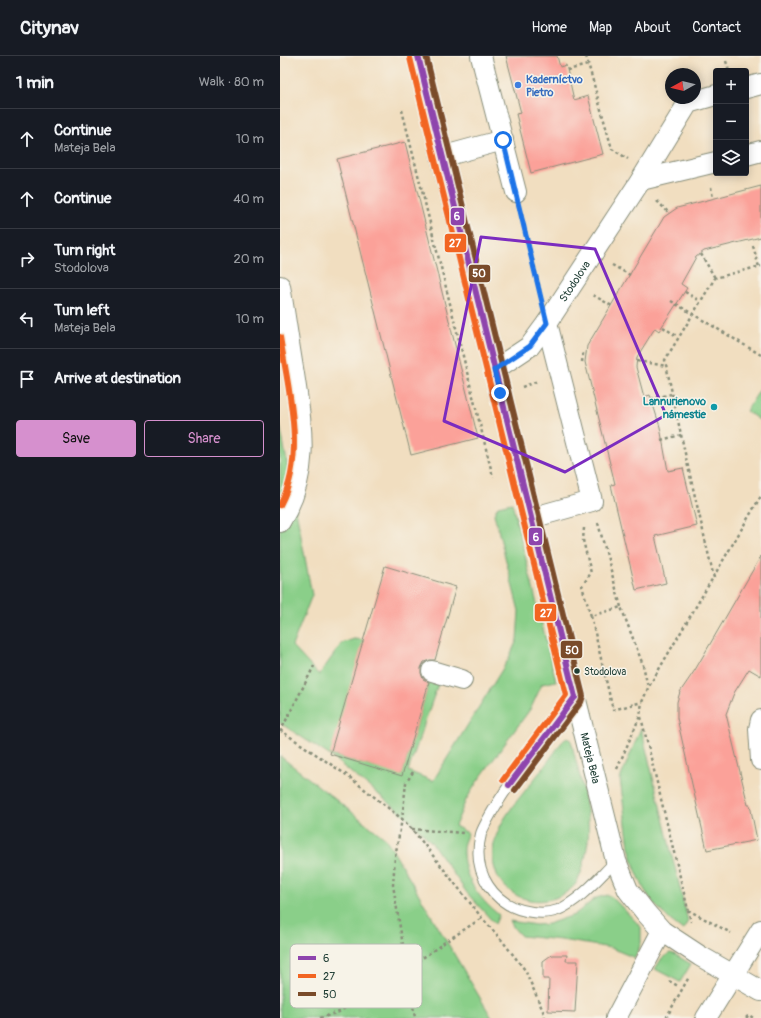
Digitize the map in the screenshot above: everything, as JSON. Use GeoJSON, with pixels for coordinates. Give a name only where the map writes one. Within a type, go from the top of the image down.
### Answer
{"type":"FeatureCollection","features":[{"type":"Feature","properties":{"kind":"street","name":"Mateja Bela"},"geometry":{"type":"LineString","coordinates":[[418,56],[441,157],[616,860],[628,890],[662,931],[700,956],[761,991]]}},
{"type":"Feature","properties":{"kind":"street"},"geometry":{"type":"LineString","coordinates":[[481,56],[516,192]]}},
{"type":"Feature","properties":{"kind":"street"},"geometry":{"type":"LineString","coordinates":[[749,87],[761,84]]}},
{"type":"Feature","properties":{"kind":"street","name":"Stodolova"},"geometry":{"type":"LineString","coordinates":[[494,370],[530,346],[547,323],[641,180],[688,103],[713,97]]}},
{"type":"Feature","properties":{"kind":"street"},"geometry":{"type":"LineString","coordinates":[[441,157],[503,140]]}},
{"type":"Feature","properties":{"kind":"street"},"geometry":{"type":"LineString","coordinates":[[749,154],[761,151]]}},
{"type":"Feature","properties":{"kind":"street"},"geometry":{"type":"LineString","coordinates":[[641,180],[713,163]]}},
{"type":"Feature","properties":{"kind":"street"},"geometry":{"type":"LineString","coordinates":[[280,286],[301,425],[302,454],[299,480],[292,503],[280,522]]}},
{"type":"Feature","properties":{"kind":"street"},"geometry":{"type":"LineString","coordinates":[[531,518],[584,504],[547,323]]}},
{"type":"Feature","properties":{"kind":"street"},"geometry":{"type":"LineString","coordinates":[[432,671],[462,680]]}},
{"type":"Feature","properties":{"kind":"street"},"geometry":{"type":"LineString","coordinates":[[761,720],[759,729],[761,760]]}},
{"type":"Feature","properties":{"kind":"street"},"geometry":{"type":"LineString","coordinates":[[706,1018],[761,930]]}},
{"type":"Feature","properties":{"kind":"street"},"geometry":{"type":"LineString","coordinates":[[616,1018],[662,931]]}},
{"type":"Feature","properties":{"kind":"lane"},"geometry":{"type":"LineString","coordinates":[[575,697],[508,785],[494,808],[481,834],[478,861],[485,880],[493,894],[504,903],[522,911],[541,913],[557,910],[572,903],[616,860]]}},
{"type":"Feature","properties":{"kind":"path"},"geometry":{"type":"LineString","coordinates":[[586,56],[612,149],[632,162]]}},
{"type":"Feature","properties":{"kind":"path"},"geometry":{"type":"LineString","coordinates":[[726,62],[728,68]]}},
{"type":"Feature","properties":{"kind":"path"},"geometry":{"type":"LineString","coordinates":[[567,70],[588,65]]}},
{"type":"Feature","properties":{"kind":"path"},"geometry":{"type":"LineString","coordinates":[[402,110],[493,478]]}},
{"type":"Feature","properties":{"kind":"path"},"geometry":{"type":"LineString","coordinates":[[711,189],[713,198]]}},
{"type":"Feature","properties":{"kind":"path"},"geometry":{"type":"LineString","coordinates":[[516,192],[547,323]]}},
{"type":"Feature","properties":{"kind":"path"},"geometry":{"type":"LineString","coordinates":[[658,203],[669,213]]}},
{"type":"Feature","properties":{"kind":"path"},"geometry":{"type":"LineString","coordinates":[[714,578],[665,360],[714,278],[760,267],[753,246]]}},
{"type":"Feature","properties":{"kind":"path"},"geometry":{"type":"LineString","coordinates":[[701,254],[714,278]]}},
{"type":"Feature","properties":{"kind":"path"},"geometry":{"type":"LineString","coordinates":[[621,270],[630,275]]}},
{"type":"Feature","properties":{"kind":"path"},"geometry":{"type":"LineString","coordinates":[[685,292],[700,301]]}},
{"type":"Feature","properties":{"kind":"path"},"geometry":{"type":"LineString","coordinates":[[601,299],[612,306]]}},
{"type":"Feature","properties":{"kind":"path"},"geometry":{"type":"LineString","coordinates":[[671,301],[692,315],[761,355]]}},
{"type":"Feature","properties":{"kind":"path"},"geometry":{"type":"LineString","coordinates":[[664,328],[678,337]]}},
{"type":"Feature","properties":{"kind":"path"},"geometry":{"type":"LineString","coordinates":[[582,357],[583,353],[586,354]]}},
{"type":"Feature","properties":{"kind":"path"},"geometry":{"type":"LineString","coordinates":[[637,361],[666,366]]}},
{"type":"Feature","properties":{"kind":"path"},"geometry":{"type":"LineString","coordinates":[[651,399],[672,394]]}},
{"type":"Feature","properties":{"kind":"path"},"geometry":{"type":"LineString","coordinates":[[662,440],[681,435]]}},
{"type":"Feature","properties":{"kind":"path"},"geometry":{"type":"LineString","coordinates":[[595,775],[616,771],[640,716],[642,702],[648,688],[761,496]]}},
{"type":"Feature","properties":{"kind":"path"},"geometry":{"type":"LineString","coordinates":[[584,504],[643,664],[648,688]]}},
{"type":"Feature","properties":{"kind":"path"},"geometry":{"type":"LineString","coordinates":[[584,504],[583,540],[591,573],[582,586],[591,616],[613,710],[642,702]]}},
{"type":"Feature","properties":{"kind":"path"},"geometry":{"type":"LineString","coordinates":[[591,616],[621,607]]}},
{"type":"Feature","properties":{"kind":"path"},"geometry":{"type":"LineString","coordinates":[[314,666],[280,731],[348,776],[402,819],[412,829],[525,970],[545,1018]]}},
{"type":"Feature","properties":{"kind":"path"},"geometry":{"type":"LineString","coordinates":[[640,716],[687,910],[700,956]]}},
{"type":"Feature","properties":{"kind":"path"},"geometry":{"type":"LineString","coordinates":[[403,944],[396,911],[393,885],[395,857],[402,819],[406,783],[413,772]]}},
{"type":"Feature","properties":{"kind":"path"},"geometry":{"type":"LineString","coordinates":[[412,829],[481,834]]}},
{"type":"Feature","properties":{"kind":"path"},"geometry":{"type":"LineString","coordinates":[[687,910],[734,935]]}},
{"type":"Feature","properties":{"kind":"path"},"geometry":{"type":"LineString","coordinates":[[422,959],[482,918]]}},
{"type":"Feature","properties":{"kind":"path"},"geometry":{"type":"LineString","coordinates":[[666,1018],[689,976]]}},
{"type":"Feature","properties":{"kind":"path"},"geometry":{"type":"LineString","coordinates":[[669,981],[678,986]]}},
{"type":"Feature","properties":{"kind":"path"},"geometry":{"type":"LineString","coordinates":[[320,1018],[339,1012],[345,1008]]}},
{"type":"Feature","properties":{"kind":"path"},"geometry":{"type":"LineString","coordinates":[[414,1008],[415,1018]]}},
{"type":"Feature","properties":{"kind":"path"},"geometry":{"type":"LineString","coordinates":[[746,1018],[749,1015],[753,1018]]}},
{"type":"Feature","properties":{"kind":"highlighted area"},"geometry":{"type":"Polygon","coordinates":[[[481,237],[595,249],[666,415],[565,472],[444,421],[481,237]]]}},
{"type":"Feature","properties":{"kind":"green space"},"geometry":{"type":"Polygon","coordinates":[[[761,388],[761,421],[746,411],[761,388]]]}},
{"type":"Feature","properties":{"kind":"green space"},"geometry":{"type":"Polygon","coordinates":[[[280,425],[312,595],[292,646],[319,675],[342,643],[354,639],[364,640],[331,755],[402,775],[429,682],[438,684],[408,771],[433,781],[508,660],[517,640],[519,611],[494,514],[498,506],[512,503],[556,681],[542,684],[531,708],[477,782],[466,800],[455,826],[468,833],[463,846],[465,868],[468,877],[478,894],[499,915],[495,924],[467,893],[432,843],[408,818],[329,755],[280,723],[280,425]]]}},
{"type":"Feature","properties":{"kind":"green space"},"geometry":{"type":"Polygon","coordinates":[[[641,728],[688,921],[683,930],[670,920],[654,904],[644,889],[635,868],[629,847],[620,779],[641,728]]]}},
{"type":"Feature","properties":{"kind":"green space"},"geometry":{"type":"Polygon","coordinates":[[[567,738],[571,740],[588,816],[588,841],[585,858],[578,880],[571,889],[555,898],[542,901],[529,900],[518,896],[500,881],[495,870],[493,857],[494,844],[499,828],[517,800],[560,744],[567,738]]]}},
{"type":"Feature","properties":{"kind":"green space"},"geometry":{"type":"Polygon","coordinates":[[[280,756],[386,839],[492,1018],[280,1018],[280,756]]]}},
{"type":"Feature","properties":{"kind":"green space"},"geometry":{"type":"Polygon","coordinates":[[[608,895],[613,898],[641,927],[641,943],[635,958],[611,948],[561,940],[521,936],[510,921],[536,925],[548,924],[574,915],[596,898],[608,895]]]}},
{"type":"Feature","properties":{"kind":"green space"},"geometry":{"type":"Polygon","coordinates":[[[670,953],[691,964],[680,982],[655,969],[662,958],[670,953]]]}},
{"type":"Feature","properties":{"kind":"building"},"geometry":{"type":"Polygon","coordinates":[[[506,56],[557,56],[560,67],[566,65],[574,100],[588,96],[603,154],[531,173],[516,114],[521,113],[506,56]]]}},
{"type":"Feature","properties":{"kind":"building"},"geometry":{"type":"Polygon","coordinates":[[[405,142],[478,438],[411,455],[337,159],[405,142]]]}},
{"type":"Feature","properties":{"kind":"building"},"geometry":{"type":"Polygon","coordinates":[[[761,186],[761,237],[704,251],[696,257],[681,284],[687,288],[659,331],[655,328],[637,357],[636,367],[644,397],[650,395],[660,427],[668,471],[683,468],[697,526],[655,536],[666,583],[636,590],[611,485],[615,484],[585,362],[587,346],[664,217],[677,208],[761,186]]]}},
{"type":"Feature","properties":{"kind":"building"},"geometry":{"type":"Polygon","coordinates":[[[761,556],[761,676],[749,669],[734,693],[726,714],[748,805],[750,805],[757,840],[707,850],[677,718],[677,702],[680,692],[695,670],[761,556]]]}},
{"type":"Feature","properties":{"kind":"building"},"geometry":{"type":"Polygon","coordinates":[[[385,566],[456,587],[435,660],[424,662],[421,668],[423,679],[429,682],[402,776],[330,754],[385,566]]]}},
{"type":"Feature","properties":{"kind":"building"},"geometry":{"type":"Polygon","coordinates":[[[553,955],[567,955],[566,961],[578,961],[575,1012],[548,1011],[549,979],[543,979],[543,961],[553,955]]]}},
{"type":"Feature","properties":{"kind":"transit line","name":"6"},"geometry":{"type":"LineString","coordinates":[[418,56],[575,697]]}},
{"type":"Feature","properties":{"kind":"transit line","name":"50"},"geometry":{"type":"LineString","coordinates":[[426,56],[583,696],[581,702],[515,790]]}},
{"type":"Feature","properties":{"kind":"transit line","name":"27"},"geometry":{"type":"LineString","coordinates":[[410,58],[566,695],[503,780]]}},
{"type":"Feature","properties":{"kind":"transit line","name":"27"},"geometry":{"type":"LineString","coordinates":[[280,337],[291,400],[294,444],[293,465],[288,486],[280,505]]}},
{"type":"Feature","properties":{"kind":"transit line","name":"6"},"geometry":{"type":"LineString","coordinates":[[509,785],[575,697]]}},
{"type":"Feature","properties":{"kind":"place","name":"Kaderníctvo Pietro"},"geometry":{"type":"Point","coordinates":[518,85]}},
{"type":"Feature","properties":{"kind":"place","name":"Lannurienovo námestie"},"geometry":{"type":"Point","coordinates":[714,407]}},
{"type":"Feature","properties":{"kind":"place","name":"Stodolova"},"geometry":{"type":"Point","coordinates":[577,671]}},
{"type":"Feature","properties":{"kind":"route"},"geometry":{"type":"LineString","coordinates":[[500,393],[494,370],[530,346],[547,323],[503,140]]}}]}
